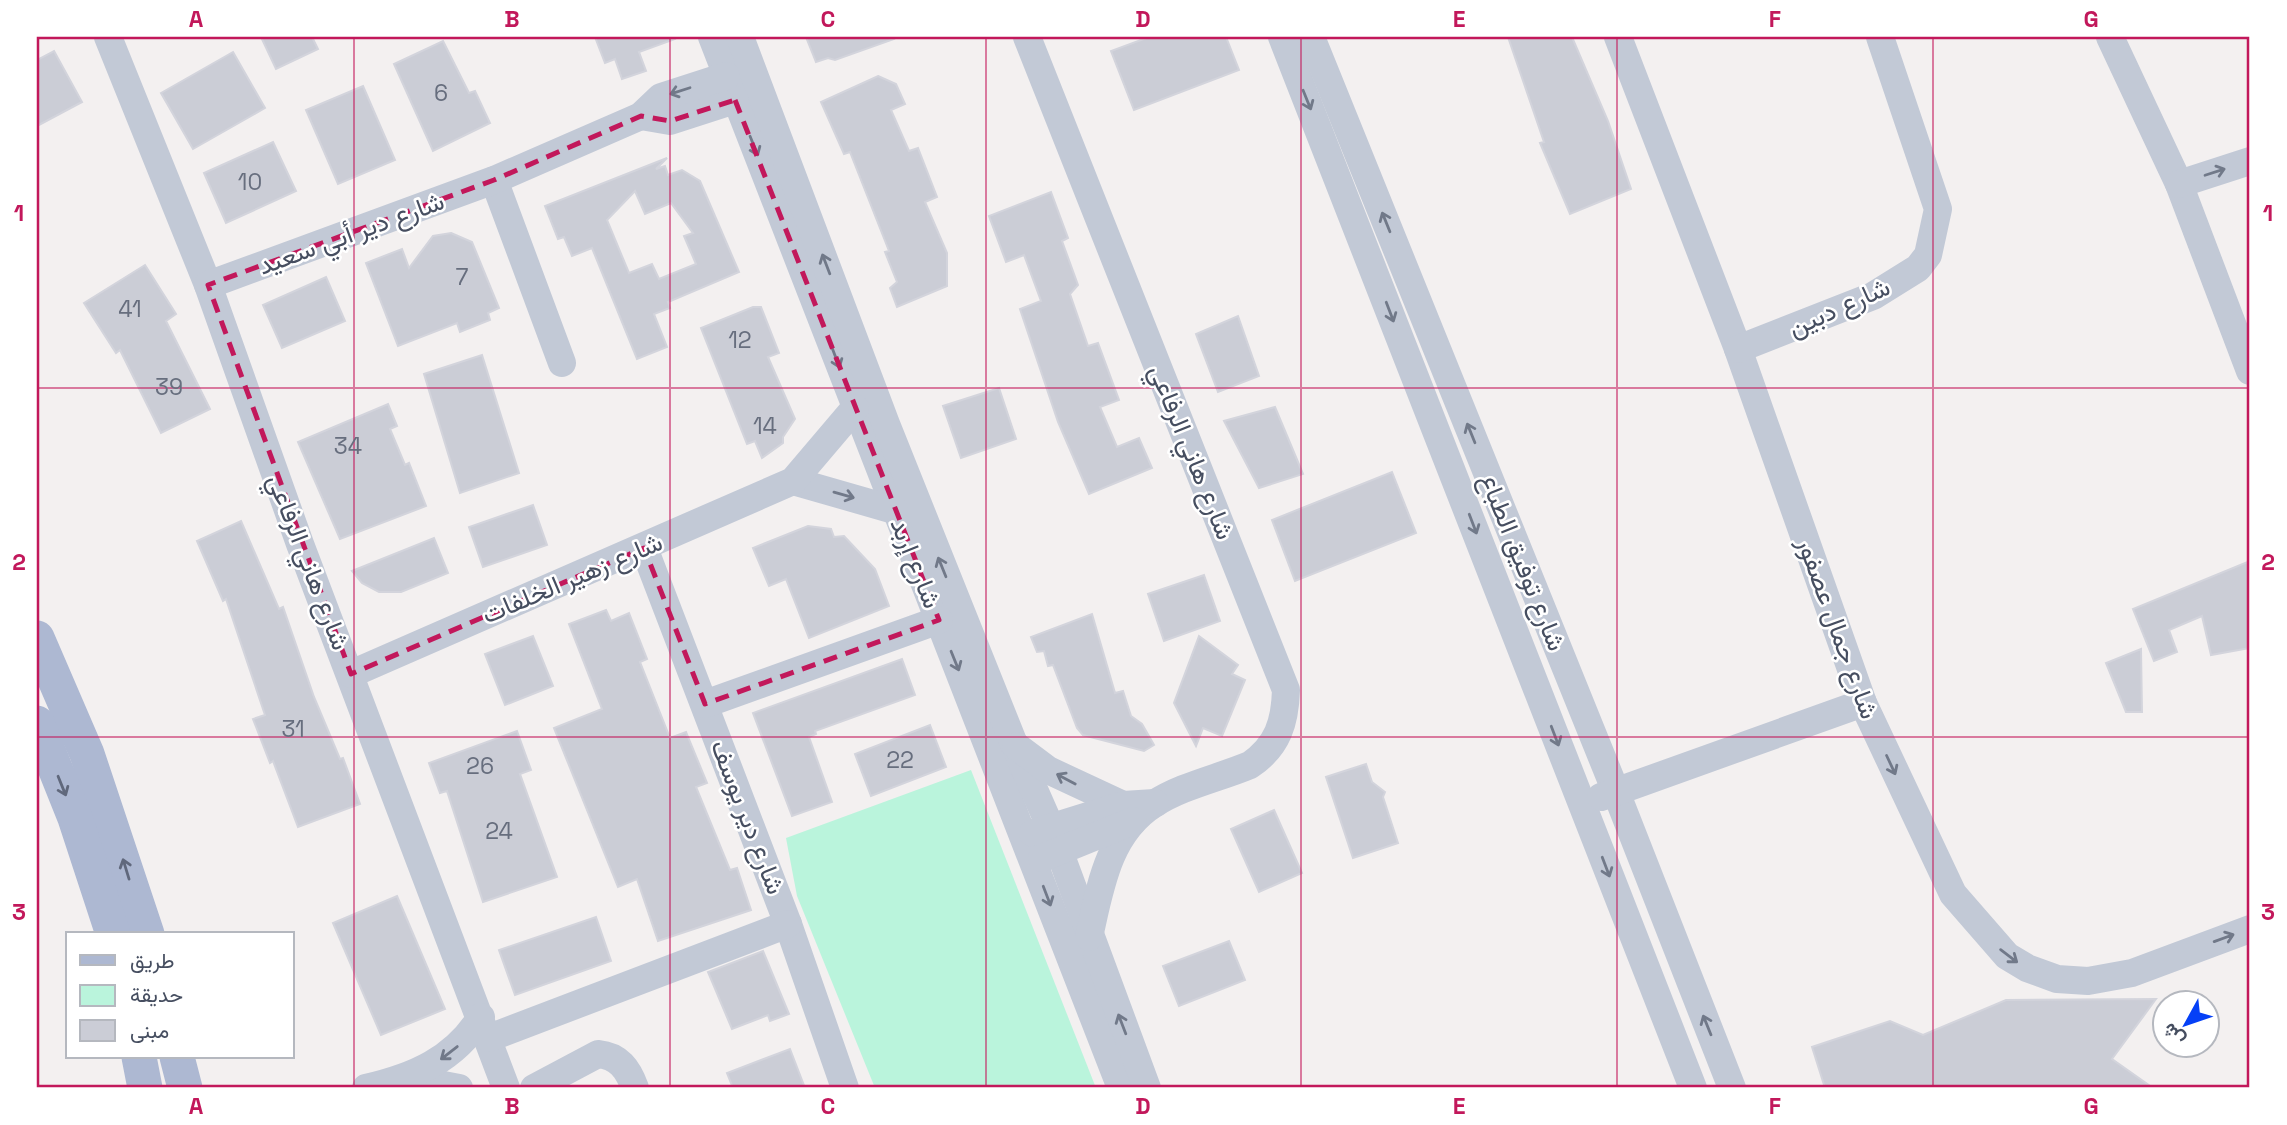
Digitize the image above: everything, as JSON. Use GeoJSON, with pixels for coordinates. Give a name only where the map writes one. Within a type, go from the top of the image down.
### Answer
{"type":"FeatureCollection","features":[{"type":"Feature","properties":{"kind":"main road"},"geometry":{"type":"LineString","coordinates":[[37,638],[87,754],[146,932]]}},
{"type":"Feature","properties":{"kind":"main road"},"geometry":{"type":"LineString","coordinates":[[37,723],[75,818],[112,932]]}},
{"type":"Feature","properties":{"kind":"main road"},"geometry":{"type":"LineString","coordinates":[[139,1058],[145,1088]]}},
{"type":"Feature","properties":{"kind":"main road"},"geometry":{"type":"LineString","coordinates":[[177,1058],[185,1088]]}},
{"type":"Feature","properties":{"kind":"street","name":"شارع هاني الرفاعي"},"geometry":{"type":"LineString","coordinates":[[108,37],[208,285],[300,544],[506,1088]]}},
{"type":"Feature","properties":{"kind":"street","name":"شارع إربد"},"geometry":{"type":"LineString","coordinates":[[712,37],[939,620],[1042,844],[1089,937],[1147,1088]]}},
{"type":"Feature","properties":{"kind":"street","name":"شارع إربد"},"geometry":{"type":"LineString","coordinates":[[740,37],[886,424],[1014,744],[1042,844],[1121,1088]]}},
{"type":"Feature","properties":{"kind":"street","name":"شارع هاني الرفاعي"},"geometry":{"type":"LineString","coordinates":[[1027,37],[1286,690],[1284,723],[1263,757],[1243,768],[1155,803],[1042,844]]}},
{"type":"Feature","properties":{"kind":"street","name":"شارع توفيق الطباع"},"geometry":{"type":"LineString","coordinates":[[1282,37],[1693,1088]]}},
{"type":"Feature","properties":{"kind":"street","name":"شارع توفيق الطباع"},"geometry":{"type":"LineString","coordinates":[[1311,37],[1616,792],[1732,1088]]}},
{"type":"Feature","properties":{"kind":"street","name":"شارع جمال عصفور"},"geometry":{"type":"LineString","coordinates":[[1618,37],[1738,349],[1863,703],[1953,894],[2007,956],[2027,968],[2057,979],[2099,979],[2132,974],[2250,929]]}},
{"type":"Feature","properties":{"kind":"street","name":"شارع دبين"},"geometry":{"type":"LineString","coordinates":[[1738,349],[1853,305],[1900,281],[1918,268],[1927,255],[1938,209],[1880,37]]}},
{"type":"Feature","properties":{"kind":"street"},"geometry":{"type":"LineString","coordinates":[[2110,37],[2179,184],[2250,371]]}},
{"type":"Feature","properties":{"kind":"street","name":"شارع دير أبي سعيد"},"geometry":{"type":"LineString","coordinates":[[208,285],[494,180],[641,116],[661,97],[731,88]]}},
{"type":"Feature","properties":{"kind":"street"},"geometry":{"type":"LineString","coordinates":[[2179,184],[2250,161]]}},
{"type":"Feature","properties":{"kind":"street"},"geometry":{"type":"LineString","coordinates":[[494,180],[562,363]]}},
{"type":"Feature","properties":{"kind":"street","name":"شارع زهير الخلفات"},"geometry":{"type":"LineString","coordinates":[[351,674],[793,481],[855,408]]}},
{"type":"Feature","properties":{"kind":"street"},"geometry":{"type":"LineString","coordinates":[[793,481],[894,510]]}},
{"type":"Feature","properties":{"kind":"street","name":"شارع دير يوسف"},"geometry":{"type":"LineString","coordinates":[[644,548],[788,924],[845,1088]]}},
{"type":"Feature","properties":{"kind":"street"},"geometry":{"type":"LineString","coordinates":[[705,704],[939,620]]}},
{"type":"Feature","properties":{"kind":"street"},"geometry":{"type":"LineString","coordinates":[[1581,803],[1863,703]]}},
{"type":"Feature","properties":{"kind":"street","name":"شارع هاني الرفاعي"},"geometry":{"type":"LineString","coordinates":[[1014,744],[1048,770],[1128,813]]}},
{"type":"Feature","properties":{"kind":"street"},"geometry":{"type":"LineString","coordinates":[[1089,937],[1104,870],[1128,813]]}},
{"type":"Feature","properties":{"kind":"street"},"geometry":{"type":"LineString","coordinates":[[366,1088],[407,1079],[442,1059],[466,1038],[485,1028],[788,924]]}},
{"type":"Feature","properties":{"kind":"street"},"geometry":{"type":"LineString","coordinates":[[534,1088],[598,1054],[618,1061],[629,1073],[635,1088]]}},
{"type":"Feature","properties":{"kind":"street"},"geometry":{"type":"LineString","coordinates":[[407,1079],[458,1088]]}},
{"type":"Feature","properties":{"kind":"highlighted area"},"geometry":{"type":"Polygon","coordinates":[[[735,100],[939,620],[705,704],[644,548],[351,674],[208,285],[494,180],[641,116],[670,121],[735,100]]]}},
{"type":"Feature","properties":{"kind":"green space"},"geometry":{"type":"Polygon","coordinates":[[[971,770],[1096,1088],[875,1088],[797,896],[786,838],[971,770]]]}},
{"type":"Feature","properties":{"kind":"building"},"geometry":{"type":"Polygon","coordinates":[[[261,37],[312,37],[318,49],[276,69],[261,37]]]}},
{"type":"Feature","properties":{"kind":"building"},"geometry":{"type":"Polygon","coordinates":[[[595,37],[675,39],[639,52],[646,71],[622,79],[615,59],[605,63],[595,37]]]}},
{"type":"Feature","properties":{"kind":"building"},"geometry":{"type":"Polygon","coordinates":[[[806,37],[894,39],[835,60],[828,58],[816,62],[806,37]]]}},
{"type":"Feature","properties":{"kind":"building"},"geometry":{"type":"Polygon","coordinates":[[[1149,37],[1226,37],[1239,70],[1134,110],[1111,51],[1149,37]]]}},
{"type":"Feature","properties":{"kind":"building"},"geometry":{"type":"Polygon","coordinates":[[[1508,37],[1572,37],[1608,121],[1631,189],[1570,214],[1540,143],[1544,142],[1508,37]]]}},
{"type":"Feature","properties":{"kind":"building"},"geometry":{"type":"Polygon","coordinates":[[[443,41],[469,93],[475,91],[490,123],[433,151],[394,64],[443,41]]]}},
{"type":"Feature","properties":{"kind":"building"},"geometry":{"type":"Polygon","coordinates":[[[54,51],[82,102],[37,126],[37,60],[54,51]]]}},
{"type":"Feature","properties":{"kind":"building"},"geometry":{"type":"Polygon","coordinates":[[[233,52],[265,108],[193,149],[161,93],[233,52]]]}},
{"type":"Feature","properties":{"kind":"building"},"geometry":{"type":"Polygon","coordinates":[[[878,76],[896,84],[905,104],[891,110],[909,151],[918,148],[937,197],[925,202],[947,253],[947,286],[897,307],[890,288],[897,282],[885,252],[889,251],[850,152],[844,154],[821,102],[878,76]]]}},
{"type":"Feature","properties":{"kind":"building"},"geometry":{"type":"Polygon","coordinates":[[[363,86],[395,160],[338,184],[306,110],[363,86]]]}},
{"type":"Feature","properties":{"kind":"building"},"geometry":{"type":"Polygon","coordinates":[[[273,142],[296,191],[226,223],[204,173],[273,142]]]}},
{"type":"Feature","properties":{"kind":"building"},"geometry":{"type":"Polygon","coordinates":[[[667,158],[656,169],[665,166],[668,175],[682,170],[700,181],[739,272],[668,302],[670,308],[654,314],[667,347],[637,359],[592,248],[572,256],[564,237],[558,239],[545,206],[667,158]],[[635,191],[607,220],[629,273],[652,264],[659,279],[696,264],[684,236],[693,233],[671,203],[645,214],[635,191]]]}},
{"type":"Feature","properties":{"kind":"building"},"geometry":{"type":"Polygon","coordinates":[[[1051,192],[1068,238],[1062,241],[1078,285],[1070,294],[1088,346],[1098,343],[1119,400],[1100,407],[1117,447],[1139,438],[1152,468],[1089,494],[1058,422],[1020,309],[1041,301],[1024,255],[1006,262],[989,216],[1051,192]]]}},
{"type":"Feature","properties":{"kind":"building"},"geometry":{"type":"Polygon","coordinates":[[[451,233],[472,242],[499,308],[488,313],[490,320],[460,332],[457,323],[398,346],[366,263],[402,249],[409,268],[433,236],[451,233]]]}},
{"type":"Feature","properties":{"kind":"building"},"geometry":{"type":"Polygon","coordinates":[[[145,265],[176,314],[166,321],[210,409],[161,433],[120,350],[116,353],[84,303],[145,265]]]}},
{"type":"Feature","properties":{"kind":"building"},"geometry":{"type":"Polygon","coordinates":[[[326,277],[345,321],[282,348],[263,305],[326,277]]]}},
{"type":"Feature","properties":{"kind":"building"},"geometry":{"type":"Polygon","coordinates":[[[753,307],[761,307],[779,353],[768,357],[795,419],[783,437],[783,443],[762,458],[755,441],[747,444],[701,328],[753,307]]]}},
{"type":"Feature","properties":{"kind":"building"},"geometry":{"type":"Polygon","coordinates":[[[1238,316],[1259,376],[1218,392],[1196,334],[1238,316]]]}},
{"type":"Feature","properties":{"kind":"building"},"geometry":{"type":"Polygon","coordinates":[[[482,355],[519,473],[460,493],[424,374],[482,355]]]}},
{"type":"Feature","properties":{"kind":"building"},"geometry":{"type":"Polygon","coordinates":[[[999,388],[1016,439],[961,458],[943,406],[999,388]]]}},
{"type":"Feature","properties":{"kind":"building"},"geometry":{"type":"Polygon","coordinates":[[[388,404],[397,426],[390,429],[405,465],[409,463],[426,506],[340,539],[298,442],[388,404]]]}},
{"type":"Feature","properties":{"kind":"building"},"geometry":{"type":"Polygon","coordinates":[[[1275,407],[1303,474],[1259,488],[1224,421],[1275,407]]]}},
{"type":"Feature","properties":{"kind":"building"},"geometry":{"type":"Polygon","coordinates":[[[1392,472],[1416,533],[1295,581],[1272,520],[1392,472]]]}},
{"type":"Feature","properties":{"kind":"building"},"geometry":{"type":"Polygon","coordinates":[[[533,505],[547,545],[483,567],[469,527],[533,505]]]}},
{"type":"Feature","properties":{"kind":"building"},"geometry":{"type":"Polygon","coordinates":[[[241,521],[279,609],[283,607],[314,697],[340,759],[343,758],[360,804],[298,827],[273,761],[270,763],[253,719],[265,715],[226,599],[223,601],[197,541],[241,521]]]}},
{"type":"Feature","properties":{"kind":"building"},"geometry":{"type":"Polygon","coordinates":[[[808,526],[831,529],[834,537],[844,536],[875,569],[889,606],[809,638],[786,579],[769,586],[753,548],[808,526]]]}},
{"type":"Feature","properties":{"kind":"building"},"geometry":{"type":"Polygon","coordinates":[[[434,538],[448,573],[401,592],[379,592],[362,583],[352,571],[434,538]]]}},
{"type":"Feature","properties":{"kind":"building"},"geometry":{"type":"Polygon","coordinates":[[[2250,561],[2250,648],[2211,655],[2202,616],[2169,630],[2177,652],[2154,661],[2133,609],[2250,561]]]}},
{"type":"Feature","properties":{"kind":"building"},"geometry":{"type":"Polygon","coordinates":[[[1204,575],[1220,621],[1164,641],[1148,594],[1204,575]]]}},
{"type":"Feature","properties":{"kind":"building"},"geometry":{"type":"Polygon","coordinates":[[[606,610],[611,621],[629,613],[647,659],[640,662],[670,738],[686,732],[707,783],[696,787],[730,870],[737,868],[751,910],[658,941],[637,879],[618,887],[554,728],[602,709],[569,624],[606,610]]]}},
{"type":"Feature","properties":{"kind":"building"},"geometry":{"type":"Polygon","coordinates":[[[1092,614],[1115,693],[1123,691],[1131,716],[1142,724],[1154,745],[1144,751],[1083,735],[1077,728],[1053,665],[1048,666],[1044,651],[1037,652],[1031,637],[1092,614]]]}},
{"type":"Feature","properties":{"kind":"building"},"geometry":{"type":"Polygon","coordinates":[[[533,636],[553,686],[505,705],[485,654],[533,636]]]}},
{"type":"Feature","properties":{"kind":"building"},"geometry":{"type":"Polygon","coordinates":[[[1199,636],[1238,665],[1232,674],[1245,680],[1222,736],[1203,728],[1196,746],[1174,703],[1199,636]]]}},
{"type":"Feature","properties":{"kind":"building"},"geometry":{"type":"Polygon","coordinates":[[[2141,649],[2142,712],[2126,712],[2106,663],[2141,649]]]}},
{"type":"Feature","properties":{"kind":"building"},"geometry":{"type":"Polygon","coordinates":[[[902,659],[915,695],[815,731],[816,734],[809,737],[832,802],[792,816],[753,713],[902,659]]]}},
{"type":"Feature","properties":{"kind":"building"},"geometry":{"type":"Polygon","coordinates":[[[930,725],[946,767],[871,796],[855,754],[930,725]]]}},
{"type":"Feature","properties":{"kind":"building"},"geometry":{"type":"Polygon","coordinates":[[[517,731],[531,770],[520,774],[557,877],[483,902],[447,791],[440,793],[429,763],[517,731]]]}},
{"type":"Feature","properties":{"kind":"building"},"geometry":{"type":"Polygon","coordinates":[[[1366,764],[1372,782],[1385,792],[1383,797],[1398,843],[1353,858],[1326,777],[1366,764]]]}},
{"type":"Feature","properties":{"kind":"building"},"geometry":{"type":"Polygon","coordinates":[[[1274,810],[1302,873],[1259,892],[1231,829],[1274,810]]]}},
{"type":"Feature","properties":{"kind":"building"},"geometry":{"type":"Polygon","coordinates":[[[397,896],[445,1009],[381,1035],[333,923],[397,896]]]}},
{"type":"Feature","properties":{"kind":"building"},"geometry":{"type":"Polygon","coordinates":[[[596,917],[611,961],[515,995],[499,950],[596,917]]]}},
{"type":"Feature","properties":{"kind":"building"},"geometry":{"type":"Polygon","coordinates":[[[1229,941],[1245,980],[1179,1006],[1163,966],[1229,941]]]}},
{"type":"Feature","properties":{"kind":"building"},"geometry":{"type":"Polygon","coordinates":[[[763,951],[789,1014],[770,1021],[768,1015],[732,1029],[708,972],[763,951]]]}},
{"type":"Feature","properties":{"kind":"building"},"geometry":{"type":"Polygon","coordinates":[[[2150,999],[2150,1007],[2112,1059],[2153,1088],[1825,1088],[1812,1047],[1890,1021],[1923,1035],[2006,1000],[2150,999]]]}},
{"type":"Feature","properties":{"kind":"building"},"geometry":{"type":"Polygon","coordinates":[[[790,1049],[805,1088],[733,1088],[727,1073],[790,1049]]]}}]}
